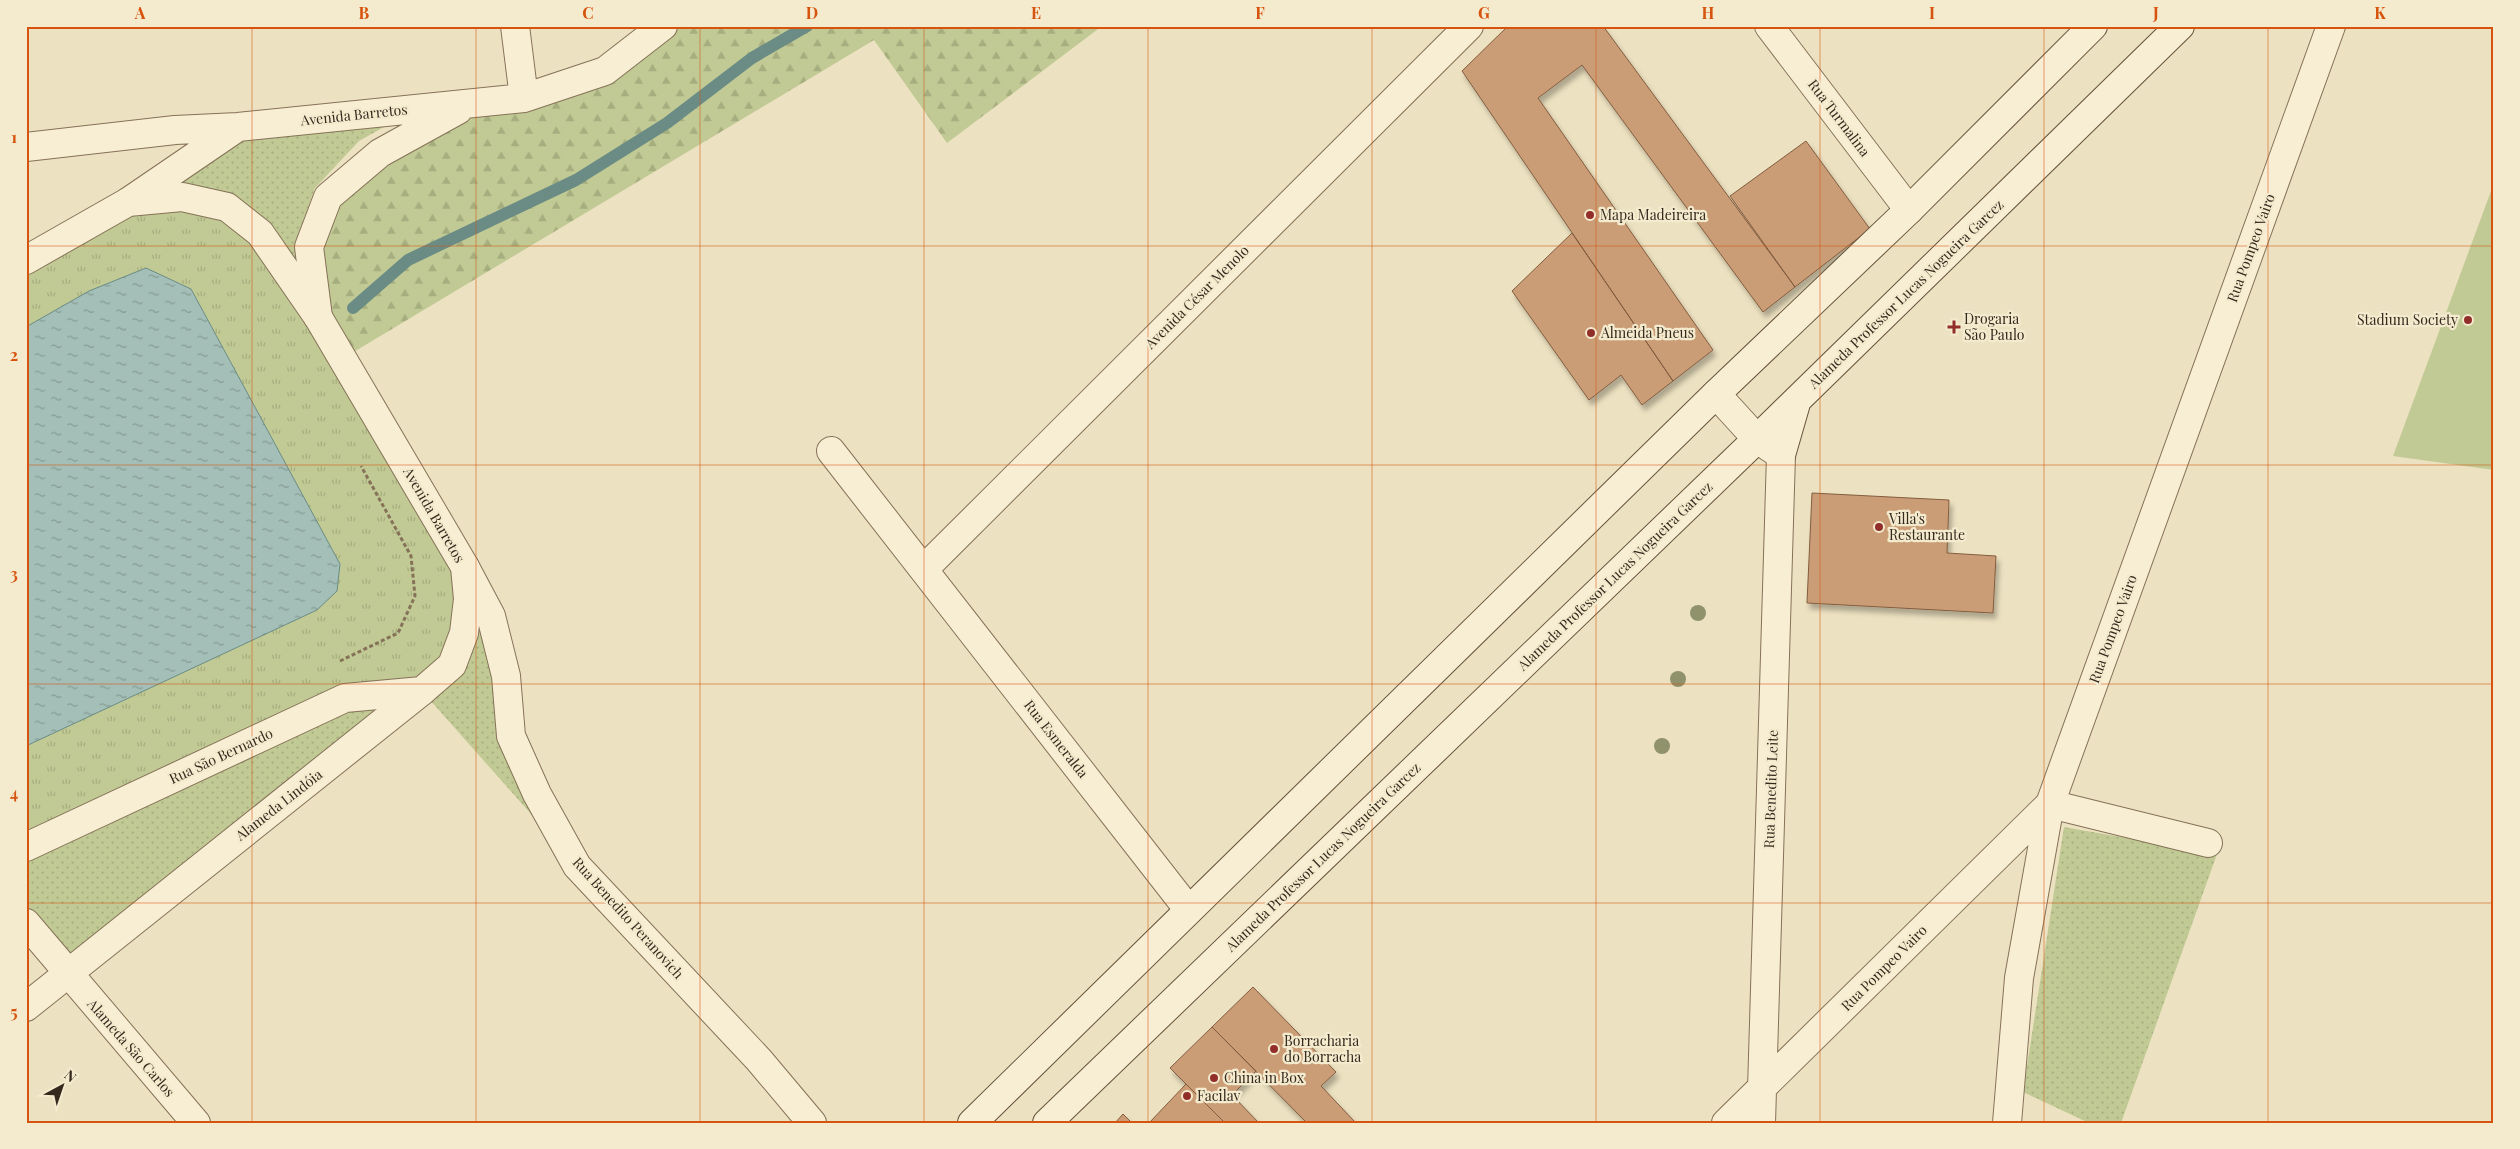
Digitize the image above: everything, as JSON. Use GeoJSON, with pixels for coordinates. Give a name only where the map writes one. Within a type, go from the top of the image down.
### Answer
{"type":"FeatureCollection","features":[{"type":"Feature","properties":{"kind":"street"},"geometry":{"type":"LineString","coordinates":[[515,26],[524,98]]}},
{"type":"Feature","properties":{"kind":"street","name":"Avenida Barretos"},"geometry":{"type":"LineString","coordinates":[[26,148],[175,130],[238,127],[524,98],[605,71],[663,26]]}},
{"type":"Feature","properties":{"kind":"street","name":"Avenida César Menolo"},"geometry":{"type":"LineString","coordinates":[[924,568],[1469,26]]}},
{"type":"Feature","properties":{"kind":"street","name":"Rua Turmalina"},"geometry":{"type":"LineString","coordinates":[[1769,26],[1909,210]]}},
{"type":"Feature","properties":{"kind":"street"},"geometry":{"type":"LineString","coordinates":[[972,1123],[1188,909],[1716,394],[1909,210],[2094,26]]}},
{"type":"Feature","properties":{"kind":"street","name":"Alameda Professor Lucas Nogueira Garcez"},"geometry":{"type":"LineString","coordinates":[[1047,1123],[1757,439],[2180,26]]}},
{"type":"Feature","properties":{"kind":"street","name":"Rua Pompeo Vairo"},"geometry":{"type":"LineString","coordinates":[[1726,1123],[2050,804],[2331,26]]}},
{"type":"Feature","properties":{"kind":"street"},"geometry":{"type":"LineString","coordinates":[[318,317],[309,247],[328,198],[380,153],[469,104]]}},
{"type":"Feature","properties":{"kind":"street"},"geometry":{"type":"LineString","coordinates":[[26,260],[128,202],[238,127]]}},
{"type":"Feature","properties":{"kind":"street","name":"Avenida Barretos"},"geometry":{"type":"LineString","coordinates":[[128,202],[182,197],[227,208],[260,234],[318,317],[465,567]]}},
{"type":"Feature","properties":{"kind":"street"},"geometry":{"type":"LineString","coordinates":[[1716,394],[1757,439],[1781,454]]}},
{"type":"Feature","properties":{"kind":"street","name":"Rua Benedito Leite"},"geometry":{"type":"LineString","coordinates":[[1760,1123],[1763,1088],[1781,454],[1797,400]]}},
{"type":"Feature","properties":{"kind":"street","name":"Rua Esmeralda"},"geometry":{"type":"LineString","coordinates":[[831,451],[1188,909]]}},
{"type":"Feature","properties":{"kind":"street","name":"Alameda Lindóia"},"geometry":{"type":"LineString","coordinates":[[26,1007],[452,665],[464,632],[468,600],[465,567]]}},
{"type":"Feature","properties":{"kind":"street","name":"Rua Benedito Peranovich"},"geometry":{"type":"LineString","coordinates":[[465,567],[491,616],[506,676],[511,736],[537,794],[577,866],[759,1060],[812,1123]]}},
{"type":"Feature","properties":{"kind":"street","name":"Rua São Bernardo"},"geometry":{"type":"LineString","coordinates":[[26,848],[345,698],[422,691]]}},
{"type":"Feature","properties":{"kind":"street"},"geometry":{"type":"LineString","coordinates":[[2007,1123],[2019,978],[2050,804],[2208,843]]}},
{"type":"Feature","properties":{"kind":"street","name":"Alameda São Carlos"},"geometry":{"type":"LineString","coordinates":[[26,923],[41,939],[67,974],[196,1123]]}},
{"type":"Feature","properties":{"kind":"path"},"geometry":{"type":"LineString","coordinates":[[337,663],[398,633],[415,596],[411,556],[358,460]]}},
{"type":"Feature","properties":{"kind":"green space"},"geometry":{"type":"Polygon","coordinates":[[[663,26],[1102,26],[947,143],[874,40],[342,359],[309,247],[328,197],[469,104],[524,98],[663,26]]]}},
{"type":"Feature","properties":{"kind":"green space"},"geometry":{"type":"Polygon","coordinates":[[[407,114],[359,141],[315,188],[297,238],[301,275],[157,194],[238,138],[407,114]]]}},
{"type":"Feature","properties":{"kind":"green space","name":"Stadium Society"},"geometry":{"type":"Polygon","coordinates":[[[2494,183],[2494,470],[2393,456],[2494,183]]]}},
{"type":"Feature","properties":{"kind":"green space"},"geometry":{"type":"Polygon","coordinates":[[[182,197],[260,233],[465,567],[464,633],[422,691],[345,698],[26,847],[26,260],[128,202],[182,197]]]}},
{"type":"Feature","properties":{"kind":"green space"},"geometry":{"type":"Polygon","coordinates":[[[465,567],[511,736],[577,866],[422,691],[67,974],[26,923],[26,848],[465,567]]]}},
{"type":"Feature","properties":{"kind":"green space"},"geometry":{"type":"Polygon","coordinates":[[[2064,827],[2217,854],[2121,1123],[2089,1123],[2023,1092],[2064,827]]]}},
{"type":"Feature","properties":{"kind":"water"},"geometry":{"type":"Polygon","coordinates":[[[146,268],[191,289],[340,564],[337,591],[317,610],[26,746],[26,327],[89,291],[146,268]]]}},
{"type":"Feature","properties":{"kind":"building","name":"Mapa Madeireira"},"geometry":{"type":"Polygon","coordinates":[[[1508,26],[1603,26],[1795,287],[1763,312],[1582,65],[1538,98],[1713,350],[1673,381],[1462,71],[1508,26]]]}},
{"type":"Feature","properties":{"kind":"building"},"geometry":{"type":"Polygon","coordinates":[[[1806,141],[1870,229],[1795,287],[1730,196],[1806,141]]]}},
{"type":"Feature","properties":{"kind":"building","name":"Almeida Pneus"},"geometry":{"type":"Polygon","coordinates":[[[1572,233],[1673,381],[1642,405],[1621,375],[1589,400],[1512,291],[1572,233]]]}},
{"type":"Feature","properties":{"kind":"building","name":"Villa's Restaurante"},"geometry":{"type":"Polygon","coordinates":[[[1812,493],[1949,500],[1947,553],[1996,556],[1993,613],[1807,603],[1812,493]]]}},
{"type":"Feature","properties":{"kind":"building","name":"Borracharia do Borracha"},"geometry":{"type":"Polygon","coordinates":[[[1253,987],[1336,1072],[1321,1086],[1356,1123],[1307,1123],[1212,1027],[1253,987]]]}},
{"type":"Feature","properties":{"kind":"building","name":"China in Box"},"geometry":{"type":"Polygon","coordinates":[[[1212,1027],[1256,1071],[1232,1095],[1259,1123],[1225,1123],[1170,1068],[1212,1027]]]}},
{"type":"Feature","properties":{"kind":"building","name":"Facilav"},"geometry":{"type":"Polygon","coordinates":[[[1186,1084],[1225,1123],[1149,1123],[1186,1084]]]}},
{"type":"Feature","properties":{"kind":"building"},"geometry":{"type":"Polygon","coordinates":[[[1123,1114],[1132,1123],[1115,1123],[1123,1114]]]}},
{"type":"Feature","properties":{"kind":"waterway"},"geometry":{"type":"LineString","coordinates":[[353,308],[408,260],[576,180],[667,123],[752,58],[807,26]]}},
{"type":"Feature","properties":{"kind":"place","name":"Mapa Madeireira"},"geometry":{"type":"Point","coordinates":[1590,215]}},
{"type":"Feature","properties":{"kind":"place","name":"Stadium Society"},"geometry":{"type":"Point","coordinates":[2468,320]}},
{"type":"Feature","properties":{"kind":"place","name":"Drogaria São Paulo"},"geometry":{"type":"Point","coordinates":[1954,327]}},
{"type":"Feature","properties":{"kind":"place","name":"Almeida Pneus"},"geometry":{"type":"Point","coordinates":[1591,333]}},
{"type":"Feature","properties":{"kind":"place","name":"Villa's Restaurante"},"geometry":{"type":"Point","coordinates":[1879,527]}},
{"type":"Feature","properties":{"kind":"place","name":"Borracharia do Borracha"},"geometry":{"type":"Point","coordinates":[1274,1049]}},
{"type":"Feature","properties":{"kind":"place","name":"China in Box"},"geometry":{"type":"Point","coordinates":[1214,1078]}},
{"type":"Feature","properties":{"kind":"place","name":"Facilav"},"geometry":{"type":"Point","coordinates":[1187,1096]}}]}
